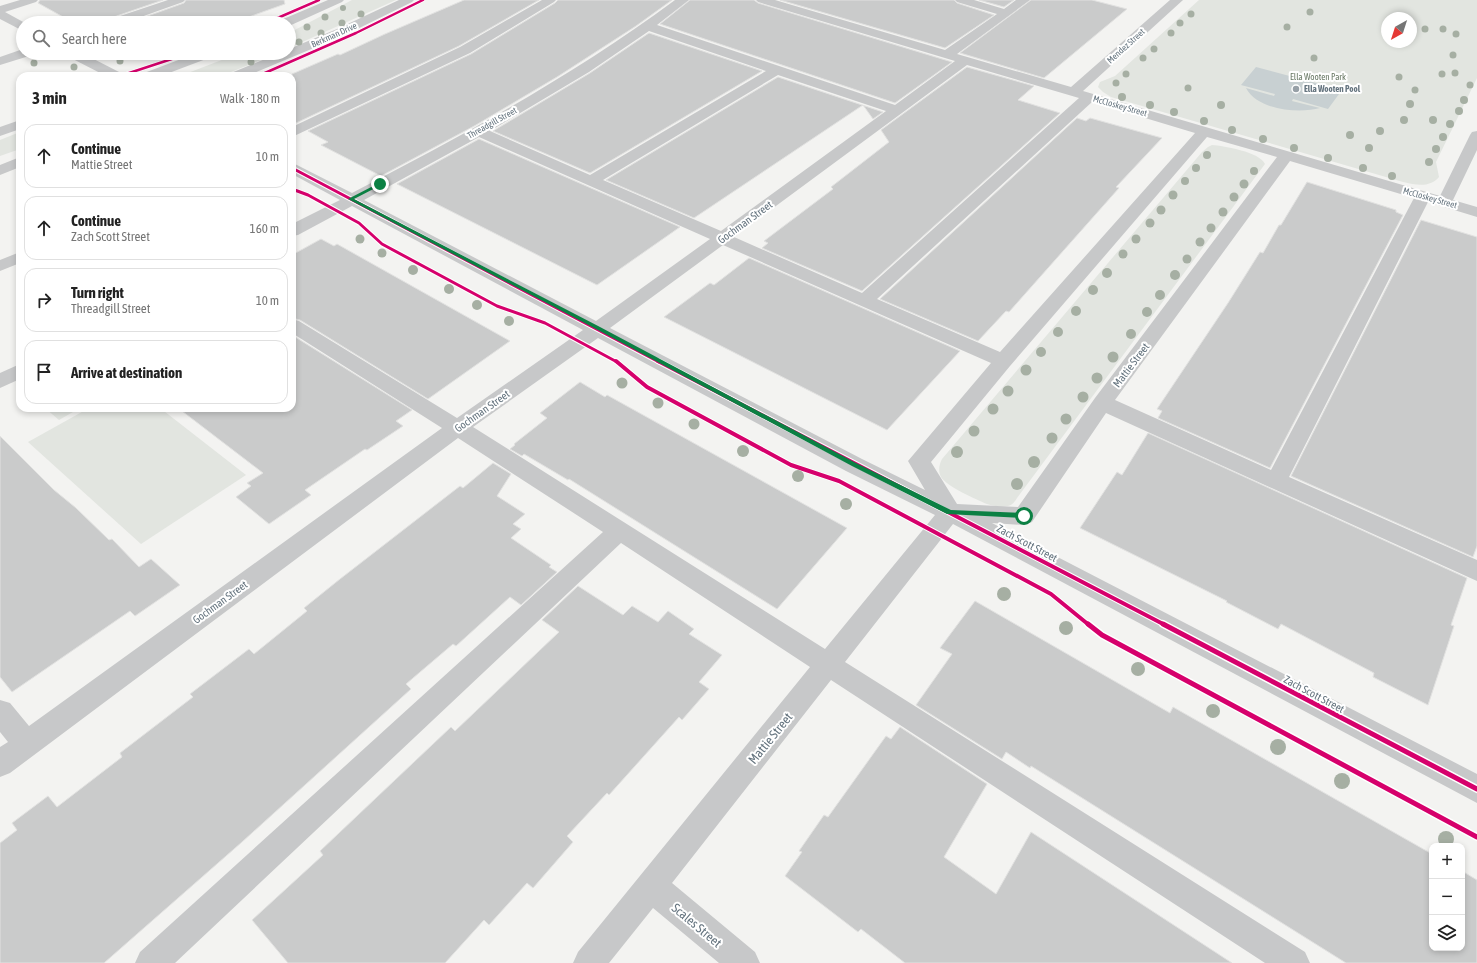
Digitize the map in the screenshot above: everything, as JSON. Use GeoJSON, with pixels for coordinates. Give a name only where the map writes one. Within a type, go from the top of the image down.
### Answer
{"type":"FeatureCollection","features":[{"type":"Feature","properties":{"kind":"street"},"geometry":{"type":"LineString","coordinates":[[0,10],[32,0]]}},
{"type":"Feature","properties":{"kind":"street"},"geometry":{"type":"LineString","coordinates":[[132,16],[179,0]]}},
{"type":"Feature","properties":{"kind":"street"},"geometry":{"type":"LineString","coordinates":[[296,18],[338,0]]}},
{"type":"Feature","properties":{"kind":"street","name":"Berkman Drive"},"geometry":{"type":"LineString","coordinates":[[296,51],[341,32],[408,0]]}},
{"type":"Feature","properties":{"kind":"street"},"geometry":{"type":"LineString","coordinates":[[296,132],[465,50],[550,0]]}},
{"type":"Feature","properties":{"kind":"street","name":"Threadgill Street"},"geometry":{"type":"LineString","coordinates":[[296,228],[479,132],[551,90],[628,41],[683,0]]}},
{"type":"Feature","properties":{"kind":"street","name":"McCloskey Street"},"geometry":{"type":"LineString","coordinates":[[762,0],[1477,212]]}},
{"type":"Feature","properties":{"kind":"street"},"geometry":{"type":"LineString","coordinates":[[961,0],[1006,12]]}},
{"type":"Feature","properties":{"kind":"street","name":"Gochman Street"},"geometry":{"type":"LineString","coordinates":[[0,764],[457,428],[723,238],[896,110],[1006,12],[1024,0]]}},
{"type":"Feature","properties":{"kind":"street","name":"Mendez Street"},"geometry":{"type":"LineString","coordinates":[[865,300],[1082,95],[1170,2]]}},
{"type":"Feature","properties":{"kind":"street"},"geometry":{"type":"LineString","coordinates":[[0,14],[16,23]]}},
{"type":"Feature","properties":{"kind":"street"},"geometry":{"type":"LineString","coordinates":[[647,26],[896,110]]}},
{"type":"Feature","properties":{"kind":"street"},"geometry":{"type":"LineString","coordinates":[[0,61],[16,56]]}},
{"type":"Feature","properties":{"kind":"street"},"geometry":{"type":"LineString","coordinates":[[85,60],[108,72]]}},
{"type":"Feature","properties":{"kind":"street"},"geometry":{"type":"LineString","coordinates":[[159,72],[191,60]]}},
{"type":"Feature","properties":{"kind":"street","name":"Berkman Drive"},"geometry":{"type":"LineString","coordinates":[[246,72],[274,60]]}},
{"type":"Feature","properties":{"kind":"street"},"geometry":{"type":"LineString","coordinates":[[591,181],[777,70]]}},
{"type":"Feature","properties":{"kind":"street"},"geometry":{"type":"LineString","coordinates":[[0,132],[16,126]]}},
{"type":"Feature","properties":{"kind":"street"},"geometry":{"type":"LineString","coordinates":[[950,512],[919,461],[1003,361],[1204,131]]}},
{"type":"Feature","properties":{"kind":"street"},"geometry":{"type":"LineString","coordinates":[[479,132],[1003,361]]}},
{"type":"Feature","properties":{"kind":"street"},"geometry":{"type":"LineString","coordinates":[[1444,202],[1477,135]]}},
{"type":"Feature","properties":{"kind":"street","name":"Mattie Street"},"geometry":{"type":"LineString","coordinates":[[588,963],[950,512],[1024,516],[1102,403],[1286,156]]}},
{"type":"Feature","properties":{"kind":"street"},"geometry":{"type":"LineString","coordinates":[[0,170],[16,164]]}},
{"type":"Feature","properties":{"kind":"street","name":"Zach Scott Street"},"geometry":{"type":"LineString","coordinates":[[296,170],[854,464],[950,512],[1477,789]]}},
{"type":"Feature","properties":{"kind":"street"},"geometry":{"type":"LineString","coordinates":[[1276,481],[1423,196]]}},
{"type":"Feature","properties":{"kind":"street"},"geometry":{"type":"LineString","coordinates":[[0,266],[16,259]]}},
{"type":"Feature","properties":{"kind":"street"},"geometry":{"type":"LineString","coordinates":[[296,327],[457,428],[1294,963]]}},
{"type":"Feature","properties":{"kind":"street"},"geometry":{"type":"LineString","coordinates":[[0,381],[16,373]]}},
{"type":"Feature","properties":{"kind":"street"},"geometry":{"type":"LineString","coordinates":[[1102,403],[1477,571]]}},
{"type":"Feature","properties":{"kind":"street"},"geometry":{"type":"LineString","coordinates":[[151,963],[618,531]]}},
{"type":"Feature","properties":{"kind":"street"},"geometry":{"type":"LineString","coordinates":[[0,712],[27,744]]}},
{"type":"Feature","properties":{"kind":"street","name":"Scales Street"},"geometry":{"type":"LineString","coordinates":[[651,886],[744,963]]}},
{"type":"Feature","properties":{"kind":"green space"},"geometry":{"type":"Polygon","coordinates":[[[352,0],[396,0],[296,45],[296,29],[352,0]]]}},
{"type":"Feature","properties":{"kind":"green space","name":"Ella Wooten Park"},"geometry":{"type":"Polygon","coordinates":[[[1199,0],[1477,0],[1477,78],[1436,162],[1439,177],[1427,184],[1418,185],[1403,182],[1111,97],[1098,87],[1100,82],[1115,76],[1199,0]]]}},
{"type":"Feature","properties":{"kind":"green space"},"geometry":{"type":"Polygon","coordinates":[[[222,60],[261,60],[231,72],[190,72],[222,60]]]}},
{"type":"Feature","properties":{"kind":"green space"},"geometry":{"type":"Polygon","coordinates":[[[16,134],[16,150],[0,156],[0,140],[16,134]]]}},
{"type":"Feature","properties":{"kind":"green space"},"geometry":{"type":"Polygon","coordinates":[[[1212,145],[1233,148],[1249,153],[1262,160],[1265,164],[1015,502],[1008,506],[989,505],[969,496],[944,481],[939,472],[942,459],[1202,152],[1212,145]]]}},
{"type":"Feature","properties":{"kind":"green space"},"geometry":{"type":"Polygon","coordinates":[[[50,412],[73,412],[59,420],[50,412]]]}},
{"type":"Feature","properties":{"kind":"green space"},"geometry":{"type":"Polygon","coordinates":[[[82,412],[165,412],[246,475],[141,544],[28,442],[82,412]]]}},
{"type":"Feature","properties":{"kind":"shaded area","name":"Ella Wooten Pool"},"geometry":{"type":"Polygon","coordinates":[[[1256,67],[1342,90],[1328,109],[1293,99],[1292,101],[1320,108],[1311,110],[1290,110],[1269,106],[1251,95],[1246,88],[1274,96],[1275,94],[1241,85],[1256,67]]]}},
{"type":"Feature","properties":{"kind":"building"},"geometry":{"type":"Polygon","coordinates":[[[40,0],[163,0],[117,16],[61,16],[38,3],[40,0]]]}},
{"type":"Feature","properties":{"kind":"building"},"geometry":{"type":"Polygon","coordinates":[[[186,0],[284,0],[285,4],[252,16],[148,16],[184,3],[186,0]]]}},
{"type":"Feature","properties":{"kind":"building"},"geometry":{"type":"Polygon","coordinates":[[[464,0],[539,0],[459,46],[296,123],[296,72],[338,54],[340,55],[464,0]]]}},
{"type":"Feature","properties":{"kind":"building"},"geometry":{"type":"Polygon","coordinates":[[[558,0],[672,0],[636,26],[557,77],[476,125],[381,176],[321,145],[328,142],[308,131],[471,54],[558,0]]]}},
{"type":"Feature","properties":{"kind":"building"},"geometry":{"type":"Polygon","coordinates":[[[690,0],[754,0],[758,3],[952,62],[895,103],[660,24],[690,0]]]}},
{"type":"Feature","properties":{"kind":"building"},"geometry":{"type":"Polygon","coordinates":[[[780,0],[954,0],[957,3],[994,15],[945,48],[780,0]]]}},
{"type":"Feature","properties":{"kind":"building"},"geometry":{"type":"Polygon","coordinates":[[[979,0],[1014,0],[1004,7],[979,0]]]}},
{"type":"Feature","properties":{"kind":"building"},"geometry":{"type":"Polygon","coordinates":[[[1031,0],[1092,0],[1127,9],[1044,78],[960,53],[1031,0]]]}},
{"type":"Feature","properties":{"kind":"building"},"geometry":{"type":"Polygon","coordinates":[[[649,33],[762,71],[590,173],[493,131],[590,73],[649,33]]]}},
{"type":"Feature","properties":{"kind":"building"},"geometry":{"type":"Polygon","coordinates":[[[967,67],[1034,86],[1018,100],[1060,113],[862,291],[762,248],[768,243],[764,241],[833,189],[831,187],[889,142],[881,130],[967,67]]]}},
{"type":"Feature","properties":{"kind":"building"},"geometry":{"type":"Polygon","coordinates":[[[778,77],[863,105],[694,218],[606,180],[778,77]]]}},
{"type":"Feature","properties":{"kind":"building"},"geometry":{"type":"Polygon","coordinates":[[[863,105],[883,112],[873,119],[863,105]]]}},
{"type":"Feature","properties":{"kind":"building"},"geometry":{"type":"Polygon","coordinates":[[[1077,118],[1086,121],[1090,118],[1162,138],[1116,187],[1119,188],[1009,312],[1006,311],[978,341],[880,299],[1077,118]]]}},
{"type":"Feature","properties":{"kind":"building"},"geometry":{"type":"Polygon","coordinates":[[[479,139],[680,227],[597,285],[397,184],[479,139]]]}},
{"type":"Feature","properties":{"kind":"building"},"geometry":{"type":"Polygon","coordinates":[[[1307,182],[1396,210],[1396,212],[1403,215],[1270,468],[1158,418],[1162,411],[1157,409],[1228,303],[1260,252],[1263,253],[1307,182]]]}},
{"type":"Feature","properties":{"kind":"building"},"geometry":{"type":"Polygon","coordinates":[[[1421,220],[1477,237],[1477,546],[1473,557],[1291,476],[1421,220]]]}},
{"type":"Feature","properties":{"kind":"building"},"geometry":{"type":"Polygon","coordinates":[[[321,239],[334,246],[337,244],[510,341],[428,399],[300,320],[296,319],[296,253],[321,239]]]}},
{"type":"Feature","properties":{"kind":"building"},"geometry":{"type":"Polygon","coordinates":[[[749,258],[960,351],[887,430],[664,317],[710,283],[714,285],[749,258]]]}},
{"type":"Feature","properties":{"kind":"building"},"geometry":{"type":"Polygon","coordinates":[[[296,338],[412,410],[396,421],[403,426],[367,450],[365,449],[305,490],[311,495],[269,524],[236,497],[251,486],[247,483],[263,473],[183,412],[296,412],[296,338]]]}},
{"type":"Feature","properties":{"kind":"building"},"geometry":{"type":"Polygon","coordinates":[[[580,382],[605,397],[607,395],[847,528],[777,609],[569,479],[568,480],[524,454],[522,456],[510,449],[515,445],[514,444],[547,418],[540,413],[580,382]]]}},
{"type":"Feature","properties":{"kind":"building"},"geometry":{"type":"Polygon","coordinates":[[[1148,433],[1467,578],[1451,625],[1454,626],[1428,705],[1373,677],[1374,673],[1281,624],[1278,629],[1226,602],[1227,601],[1080,528],[1117,472],[1122,475],[1148,433]]]}},
{"type":"Feature","properties":{"kind":"building"},"geometry":{"type":"Polygon","coordinates":[[[0,436],[54,490],[76,508],[109,540],[112,539],[139,567],[151,559],[180,585],[135,616],[130,611],[12,692],[0,677],[0,436]]]}},
{"type":"Feature","properties":{"kind":"building"},"geometry":{"type":"Polygon","coordinates":[[[493,463],[511,474],[497,496],[525,514],[513,524],[521,529],[511,538],[551,565],[549,567],[557,572],[521,605],[510,597],[456,646],[453,644],[406,684],[411,689],[242,842],[104,963],[0,963],[0,843],[17,830],[12,823],[48,796],[57,807],[122,757],[120,753],[193,697],[190,694],[249,649],[254,654],[307,611],[304,608],[340,579],[460,486],[463,488],[493,463]]]}},
{"type":"Feature","properties":{"kind":"building"},"geometry":{"type":"Polygon","coordinates":[[[578,586],[623,615],[632,606],[658,622],[668,611],[694,629],[689,634],[722,655],[699,682],[709,689],[682,720],[679,717],[609,795],[607,793],[567,836],[573,842],[533,888],[527,883],[489,925],[484,920],[445,963],[288,963],[252,920],[323,855],[320,851],[451,727],[455,731],[559,632],[542,620],[578,586]]]}},
{"type":"Feature","properties":{"kind":"building"},"geometry":{"type":"Polygon","coordinates":[[[975,601],[1170,713],[1173,707],[1429,852],[1429,951],[1465,951],[1465,873],[1477,880],[1477,963],[1346,963],[1031,766],[1030,768],[1006,752],[1002,759],[916,705],[952,654],[940,648],[975,601]]]}},
{"type":"Feature","properties":{"kind":"building"},"geometry":{"type":"Polygon","coordinates":[[[900,727],[987,784],[944,857],[996,894],[1031,832],[1232,963],[905,963],[861,929],[858,932],[785,876],[802,852],[799,851],[824,815],[828,817],[886,736],[891,739],[900,727]]]}},
{"type":"Feature","properties":{"kind":"cycle path"},"geometry":{"type":"LineString","coordinates":[[282,16],[319,0]]}},
{"type":"Feature","properties":{"kind":"cycle path"},"geometry":{"type":"LineString","coordinates":[[296,59],[356,33],[423,0]]}},
{"type":"Feature","properties":{"kind":"cycle path"},"geometry":{"type":"LineString","coordinates":[[132,72],[169,60]]}},
{"type":"Feature","properties":{"kind":"cycle path"},"geometry":{"type":"LineString","coordinates":[[267,72],[294,60]]}},
{"type":"Feature","properties":{"kind":"cycle path"},"geometry":{"type":"LineString","coordinates":[[296,170],[854,465],[950,512],[1477,789]]}},
{"type":"Feature","properties":{"kind":"cycle path"},"geometry":{"type":"LineString","coordinates":[[296,190],[308,195],[359,223],[382,244],[497,306],[545,323],[617,362],[647,387],[791,465],[839,481],[1051,594],[1102,635],[1477,837]]}},
{"type":"Feature","properties":{"kind":"place","name":"Ella Wooten Pool"},"geometry":{"type":"Point","coordinates":[1296,89]}},
{"type":"Feature","properties":{"kind":"route"},"geometry":{"type":"LineString","coordinates":[[380,184],[351,199],[854,464],[950,512],[1024,516]]}}]}
